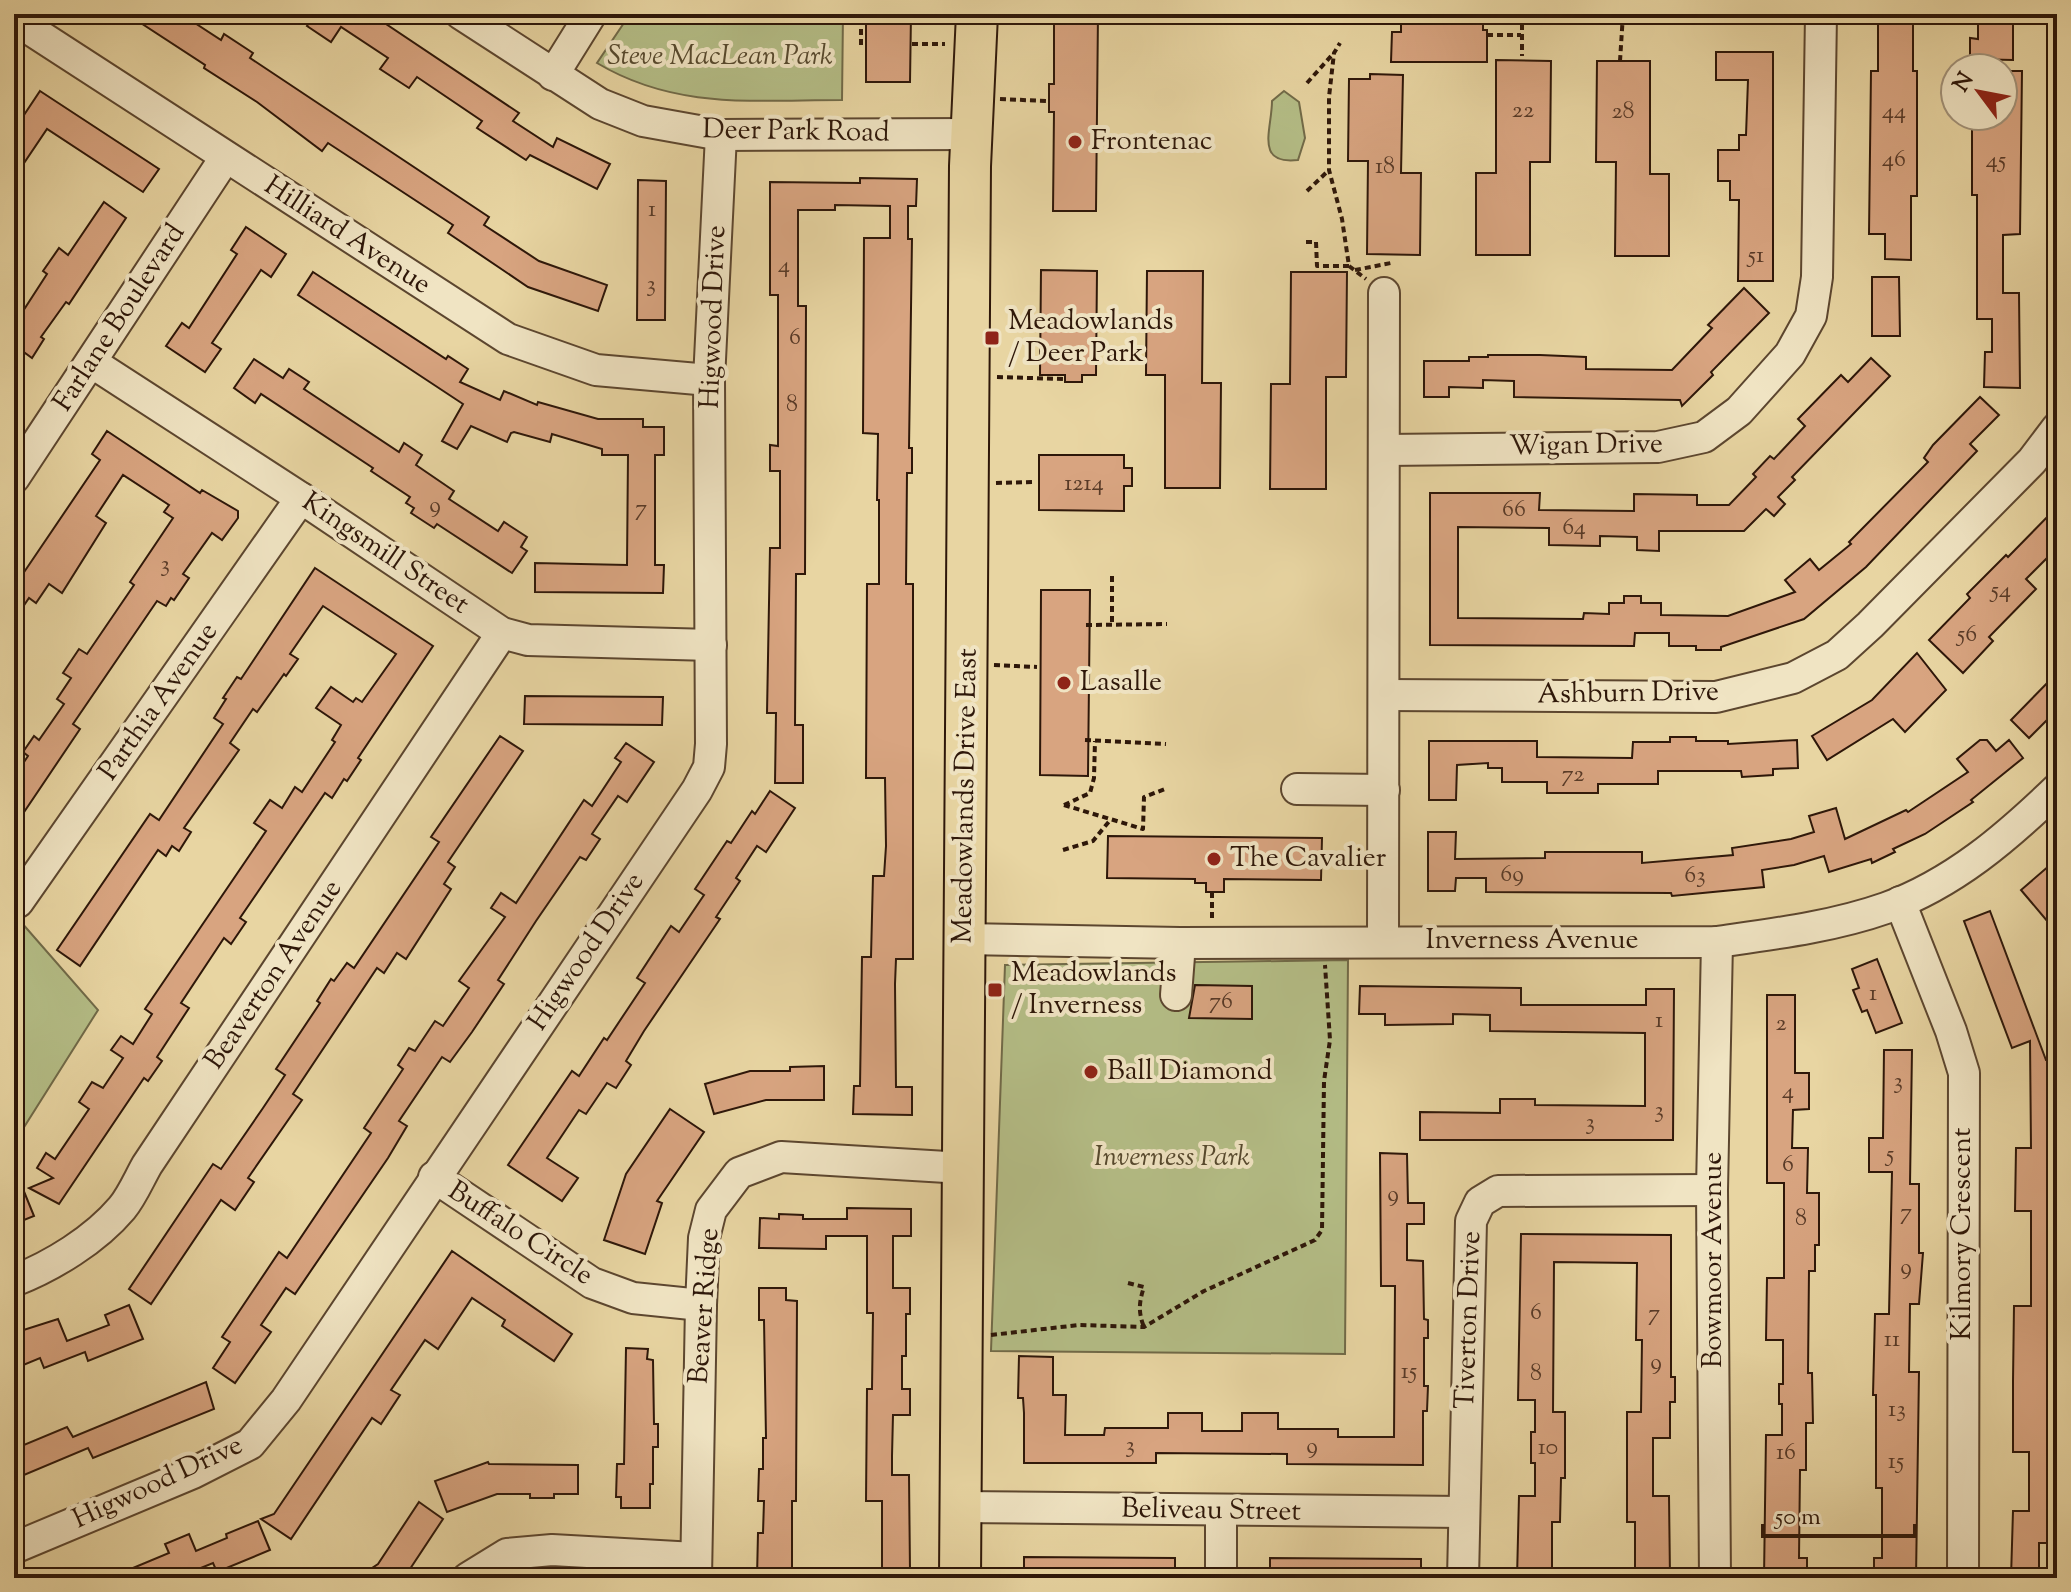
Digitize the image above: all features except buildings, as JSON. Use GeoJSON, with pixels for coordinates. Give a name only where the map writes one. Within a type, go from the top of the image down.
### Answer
{"type":"FeatureCollection","features":[{"type":"Feature","properties":{"kind":"main road","name":"Meadowlands Drive East"},"geometry":{"type":"LineString","coordinates":[[960,1578],[968,663],[970,134],[967,29]]}},
{"type":"Feature","properties":{"kind":"street","name":"Deer Park Road"},"geometry":{"type":"LineString","coordinates":[[461,14],[600,104],[643,121],[721,135],[970,134]]}},
{"type":"Feature","properties":{"kind":"street"},"geometry":{"type":"LineString","coordinates":[[553,75],[591,14]]}},
{"type":"Feature","properties":{"kind":"street","name":"Wigan Drive"},"geometry":{"type":"LineString","coordinates":[[1385,450],[1658,447],[1704,437],[1739,411],[1790,354],[1811,316],[1817,277],[1821,14]]}},
{"type":"Feature","properties":{"kind":"street","name":"Hilliard Avenue"},"geometry":{"type":"LineString","coordinates":[[15,21],[508,339],[596,370],[709,380]]}},
{"type":"Feature","properties":{"kind":"street","name":"Higwood Drive"},"geometry":{"type":"LineString","coordinates":[[14,1548],[193,1473],[250,1444],[286,1400],[697,790],[709,767],[709,380],[721,135]]}},
{"type":"Feature","properties":{"kind":"street","name":"Farlane Boulevard"},"geometry":{"type":"LineString","coordinates":[[14,478],[225,158]]}},
{"type":"Feature","properties":{"kind":"street"},"geometry":{"type":"LineString","coordinates":[[1383,940],[1384,293]]}},
{"type":"Feature","properties":{"kind":"street","name":"Kingsmill Street"},"geometry":{"type":"LineString","coordinates":[[91,362],[502,633],[528,640],[711,645]]}},
{"type":"Feature","properties":{"kind":"street","name":"Ashburn Drive"},"geometry":{"type":"LineString","coordinates":[[1384,695],[1716,697],[1793,678],[1837,655],[1870,625],[2032,461],[2057,428]]}},
{"type":"Feature","properties":{"kind":"street","name":"Parthia Avenue"},"geometry":{"type":"LineString","coordinates":[[14,902],[18,902],[301,498]]}},
{"type":"Feature","properties":{"kind":"street","name":"Beaverton Avenue"},"geometry":{"type":"LineString","coordinates":[[14,1281],[34,1273],[88,1240],[123,1208],[147,1165],[502,633]]}},
{"type":"Feature","properties":{"kind":"street"},"geometry":{"type":"LineString","coordinates":[[1297,789],[1384,790]]}},
{"type":"Feature","properties":{"kind":"street","name":"Inverness Avenue"},"geometry":{"type":"LineString","coordinates":[[964,939],[1180,943],[1383,940],[1717,942],[1805,929],[1900,902],[1965,867],[2005,839],[2057,789]]}},
{"type":"Feature","properties":{"kind":"street","name":"Kilmory Crescent"},"geometry":{"type":"LineString","coordinates":[[1900,902],[1951,1031],[1964,1073],[1963,1578]]}},
{"type":"Feature","properties":{"kind":"street","name":"Bowmoor Avenue"},"geometry":{"type":"LineString","coordinates":[[1715,1578],[1712,1190],[1717,942]]}},
{"type":"Feature","properties":{"kind":"street"},"geometry":{"type":"LineString","coordinates":[[1176,995],[1180,943]]}},
{"type":"Feature","properties":{"kind":"street","name":"Beaver Ridge"},"geometry":{"type":"LineString","coordinates":[[696,1568],[701,1305],[704,1238],[711,1210],[739,1173],[781,1157],[963,1168]]}},
{"type":"Feature","properties":{"kind":"street","name":"Buffalo Circle"},"geometry":{"type":"LineString","coordinates":[[434,1177],[592,1283],[633,1298],[701,1305]]}},
{"type":"Feature","properties":{"kind":"street","name":"Tiverton Drive"},"geometry":{"type":"LineString","coordinates":[[1463,1578],[1471,1221],[1480,1202],[1498,1191],[1712,1190]]}},
{"type":"Feature","properties":{"kind":"street","name":"Beliveau Street"},"geometry":{"type":"LineString","coordinates":[[960,1507],[1221,1512],[1463,1512]]}},
{"type":"Feature","properties":{"kind":"street"},"geometry":{"type":"LineString","coordinates":[[1221,1512],[1221,1578]]}},
{"type":"Feature","properties":{"kind":"street"},"geometry":{"type":"LineString","coordinates":[[468,1578],[507,1554],[552,1550],[696,1568]]}},
{"type":"Feature","properties":{"kind":"path"},"geometry":{"type":"LineString","coordinates":[[861,14],[861,45]]}},
{"type":"Feature","properties":{"kind":"path"},"geometry":{"type":"LineString","coordinates":[[1522,14],[1522,56]]}},
{"type":"Feature","properties":{"kind":"path"},"geometry":{"type":"LineString","coordinates":[[1620,61],[1623,14]]}},
{"type":"Feature","properties":{"kind":"path"},"geometry":{"type":"LineString","coordinates":[[912,44],[967,29]]}},
{"type":"Feature","properties":{"kind":"path"},"geometry":{"type":"LineString","coordinates":[[1487,35],[1522,35]]}},
{"type":"Feature","properties":{"kind":"path"},"geometry":{"type":"LineString","coordinates":[[1307,83],[1340,43]]}},
{"type":"Feature","properties":{"kind":"path"},"geometry":{"type":"LineString","coordinates":[[1306,242],[1316,242],[1317,266],[1349,266],[1342,219],[1329,170],[1329,97],[1334,53]]}},
{"type":"Feature","properties":{"kind":"path"},"geometry":{"type":"LineString","coordinates":[[994,99],[1046,101]]}},
{"type":"Feature","properties":{"kind":"path"},"geometry":{"type":"LineString","coordinates":[[1307,191],[1329,170]]}},
{"type":"Feature","properties":{"kind":"path"},"geometry":{"type":"LineString","coordinates":[[1355,270],[1391,263]]}},
{"type":"Feature","properties":{"kind":"path"},"geometry":{"type":"LineString","coordinates":[[994,377],[1063,379]]}},
{"type":"Feature","properties":{"kind":"path"},"geometry":{"type":"LineString","coordinates":[[994,483],[1035,482]]}},
{"type":"Feature","properties":{"kind":"path"},"geometry":{"type":"LineString","coordinates":[[1112,576],[1112,625]]}},
{"type":"Feature","properties":{"kind":"path"},"geometry":{"type":"LineString","coordinates":[[1086,625],[1167,624]]}},
{"type":"Feature","properties":{"kind":"path"},"geometry":{"type":"LineString","coordinates":[[968,663],[1037,667]]}},
{"type":"Feature","properties":{"kind":"path"},"geometry":{"type":"LineString","coordinates":[[1085,740],[1166,744]]}},
{"type":"Feature","properties":{"kind":"path"},"geometry":{"type":"LineString","coordinates":[[1095,741],[1094,778],[1090,793],[1064,805],[1143,829],[1144,797],[1165,789]]}},
{"type":"Feature","properties":{"kind":"path"},"geometry":{"type":"LineString","coordinates":[[1063,850],[1093,841],[1111,819]]}},
{"type":"Feature","properties":{"kind":"path"},"geometry":{"type":"LineString","coordinates":[[961,1336],[1079,1325],[1144,1327],[1204,1291],[1315,1240],[1322,1230],[1324,1081],[1330,1040],[1324,943]]}},
{"type":"Feature","properties":{"kind":"path"},"geometry":{"type":"LineString","coordinates":[[1128,1283],[1144,1287],[1139,1315],[1144,1327]]}},
{"type":"Feature","properties":{"kind":"green space","name":"Steve MacLean Park"},"geometry":{"type":"Polygon","coordinates":[[[630,14],[843,14],[842,100],[716,99],[656,89],[627,78],[597,63],[630,14]]]}},
{"type":"Feature","properties":{"kind":"green space"},"geometry":{"type":"Polygon","coordinates":[[[1284,91],[1299,102],[1305,138],[1298,160],[1275,157],[1268,143],[1272,101],[1284,91]]]}},
{"type":"Feature","properties":{"kind":"green space"},"geometry":{"type":"Polygon","coordinates":[[[14,914],[98,1010],[14,1143],[14,914]]]}},
{"type":"Feature","properties":{"kind":"green space","name":"Inverness Park"},"geometry":{"type":"Polygon","coordinates":[[[1348,960],[1345,1354],[991,1351],[1005,965],[1348,960]]]}},
{"type":"Feature","properties":{"kind":"place","name":"Frontenac"},"geometry":{"type":"Point","coordinates":[1075,142]}},
{"type":"Feature","properties":{"kind":"place","name":"Meadowlands / Deer Park"},"geometry":{"type":"Point","coordinates":[992,338]}},
{"type":"Feature","properties":{"kind":"place","name":"Lasalle"},"geometry":{"type":"Point","coordinates":[1064,683]}},
{"type":"Feature","properties":{"kind":"place","name":"The Cavalier"},"geometry":{"type":"Point","coordinates":[1214,859]}},
{"type":"Feature","properties":{"kind":"place","name":"Meadowlands / Inverness"},"geometry":{"type":"Point","coordinates":[995,990]}},
{"type":"Feature","properties":{"kind":"place","name":"Ball Diamond"},"geometry":{"type":"Point","coordinates":[1091,1072]}}]}
